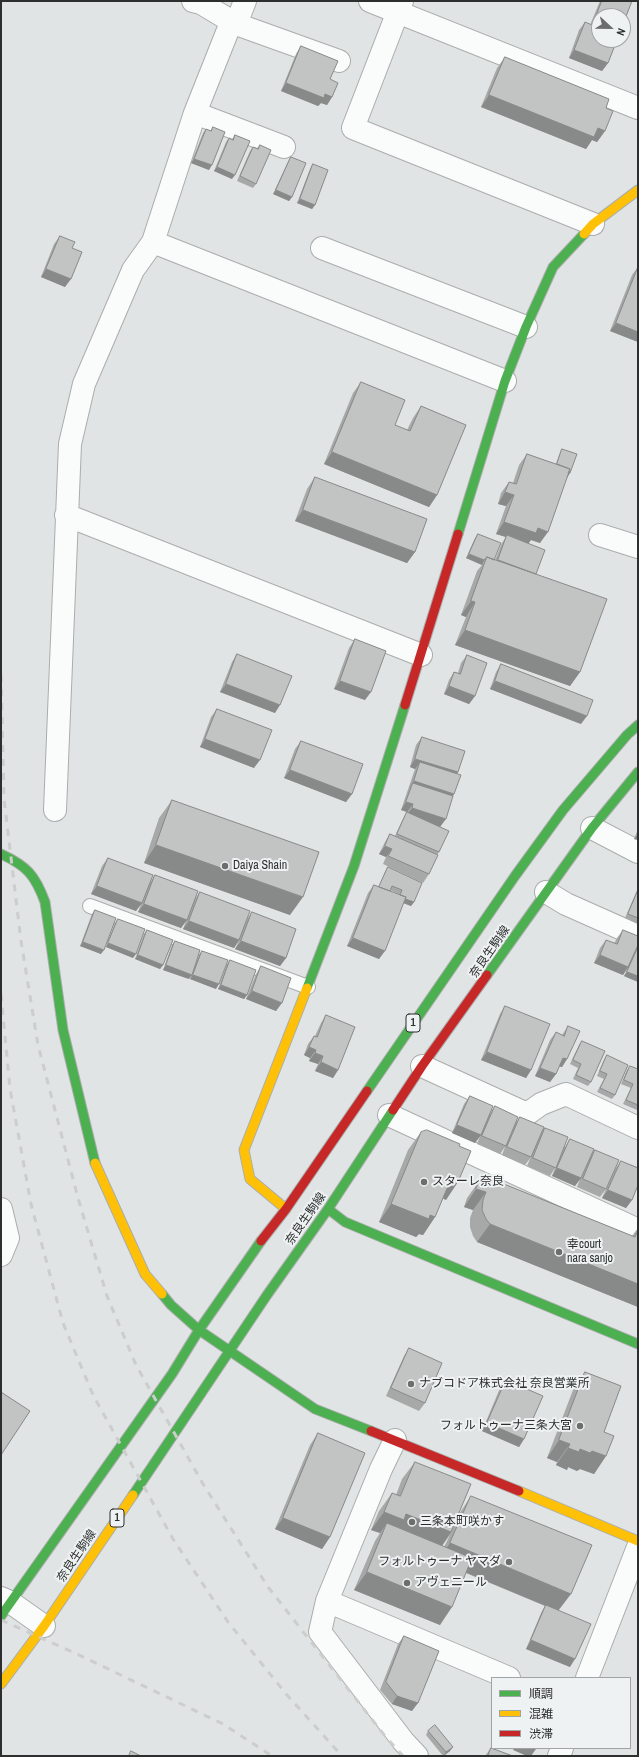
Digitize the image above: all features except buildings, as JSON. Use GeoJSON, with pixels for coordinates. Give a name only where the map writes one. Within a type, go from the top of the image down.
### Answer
{"type":"FeatureCollection","features":[{"type":"Feature","properties":{"kind":"street"},"geometry":{"type":"LineString","coordinates":[[193,1],[200,3],[234,22],[339,61]]}},
{"type":"Feature","properties":{"kind":"street"},"geometry":{"type":"LineString","coordinates":[[55,810],[70,444],[84,384],[133,270],[153,242],[195,113],[234,22],[245,1]]}},
{"type":"Feature","properties":{"kind":"street"},"geometry":{"type":"LineString","coordinates":[[370,1],[400,6],[638,108]]}},
{"type":"Feature","properties":{"kind":"street"},"geometry":{"type":"LineString","coordinates":[[400,6],[353,128],[593,224]]}},
{"type":"Feature","properties":{"kind":"street"},"geometry":{"type":"LineString","coordinates":[[195,113],[284,147]]}},
{"type":"Feature","properties":{"kind":"street"},"geometry":{"type":"LineString","coordinates":[[286,1209],[250,1179],[244,1150],[354,866],[421,655],[505,381],[526,327],[553,267],[593,224],[637,193]]}},
{"type":"Feature","properties":{"kind":"street"},"geometry":{"type":"LineString","coordinates":[[153,242],[505,381]]}},
{"type":"Feature","properties":{"kind":"street"},"geometry":{"type":"LineString","coordinates":[[322,248],[526,327]]}},
{"type":"Feature","properties":{"kind":"street"},"geometry":{"type":"LineString","coordinates":[[66,515],[421,655]]}},
{"type":"Feature","properties":{"kind":"street"},"geometry":{"type":"LineString","coordinates":[[600,535],[638,547]]}},
{"type":"Feature","properties":{"kind":"street","name":"奈良生駒線"},"geometry":{"type":"LineString","coordinates":[[4,1605],[172,1374],[199,1330],[266,1233],[286,1209],[515,876],[563,810],[627,735],[638,725]]}},
{"type":"Feature","properties":{"kind":"street","name":"奈良生駒線"},"geometry":{"type":"LineString","coordinates":[[1,1684],[44,1626],[267,1295],[328,1209],[422,1066],[592,828],[638,772]]}},
{"type":"Feature","properties":{"kind":"street"},"geometry":{"type":"LineString","coordinates":[[592,828],[614,841],[638,852]]}},
{"type":"Feature","properties":{"kind":"street"},"geometry":{"type":"LineString","coordinates":[[1,854],[20,861],[32,872],[39,883],[45,902],[63,1030],[93,1159],[145,1274],[170,1305],[199,1330],[231,1350],[316,1409],[396,1440],[638,1541]]}},
{"type":"Feature","properties":{"kind":"street"},"geometry":{"type":"LineString","coordinates":[[546,892],[566,904],[638,936]]}},
{"type":"Feature","properties":{"kind":"street"},"geometry":{"type":"LineString","coordinates":[[422,1066],[527,1114],[541,1104],[566,1094],[638,1128]]}},
{"type":"Feature","properties":{"kind":"street"},"geometry":{"type":"LineString","coordinates":[[389,1115],[638,1230]]}},
{"type":"Feature","properties":{"kind":"street"},"geometry":{"type":"LineString","coordinates":[[1,1209],[8,1238],[1,1255]]}},
{"type":"Feature","properties":{"kind":"street"},"geometry":{"type":"LineString","coordinates":[[328,1209],[346,1222],[638,1344]]}},
{"type":"Feature","properties":{"kind":"street"},"geometry":{"type":"LineString","coordinates":[[396,1440],[381,1469],[327,1601],[320,1632],[402,1741],[417,1756]]}},
{"type":"Feature","properties":{"kind":"street"},"geometry":{"type":"LineString","coordinates":[[587,1677],[638,1547]]}},
{"type":"Feature","properties":{"kind":"street"},"geometry":{"type":"LineString","coordinates":[[327,1601],[507,1677]]}},
{"type":"Feature","properties":{"kind":"street"},"geometry":{"type":"LineString","coordinates":[[4,1605],[44,1626]]}},
{"type":"Feature","properties":{"kind":"lane"},"geometry":{"type":"LineString","coordinates":[[90,906],[308,987]]}},
{"type":"Feature","properties":{"kind":"railway"},"geometry":{"type":"LineString","coordinates":[[1,675],[4,799],[21,941],[38,1045],[78,1198],[107,1296],[136,1365],[203,1484],[268,1587],[385,1736],[403,1756]]}},
{"type":"Feature","properties":{"kind":"railway"},"geometry":{"type":"LineString","coordinates":[[1,994],[10,1089],[31,1204],[63,1323],[93,1395],[173,1539],[228,1622],[287,1695],[342,1756]]}},
{"type":"Feature","properties":{"kind":"railway"},"geometry":{"type":"LineString","coordinates":[[1,1620],[77,1654],[223,1724],[272,1756]]}},
{"type":"Feature","properties":{"kind":"traffic: fast"},"geometry":{"type":"LineString","coordinates":[[458,534],[505,381],[526,327],[553,267],[584,234]]}},
{"type":"Feature","properties":{"kind":"traffic: fast"},"geometry":{"type":"LineString","coordinates":[[307,988],[354,866],[405,705]]}},
{"type":"Feature","properties":{"kind":"traffic: fast"},"geometry":{"type":"LineString","coordinates":[[367,1091],[515,876],[563,810],[627,735],[638,725]]}},
{"type":"Feature","properties":{"kind":"traffic: fast"},"geometry":{"type":"LineString","coordinates":[[487,975],[592,828],[638,772]]}},
{"type":"Feature","properties":{"kind":"traffic: fast"},"geometry":{"type":"LineString","coordinates":[[1,854],[10,858],[29,872],[38,885],[45,902],[63,1030],[95,1163]]}},
{"type":"Feature","properties":{"kind":"traffic: fast"},"geometry":{"type":"LineString","coordinates":[[133,1495],[267,1295],[328,1209],[393,1110]]}},
{"type":"Feature","properties":{"kind":"traffic: fast"},"geometry":{"type":"LineString","coordinates":[[328,1209],[345,1222],[638,1344]]}},
{"type":"Feature","properties":{"kind":"traffic: fast"},"geometry":{"type":"LineString","coordinates":[[1,1616],[172,1374],[199,1330],[261,1241]]}},
{"type":"Feature","properties":{"kind":"traffic: fast"},"geometry":{"type":"LineString","coordinates":[[162,1294],[171,1305],[199,1330],[315,1409],[371,1431]]}},
{"type":"Feature","properties":{"kind":"traffic: slow"},"geometry":{"type":"LineString","coordinates":[[584,234],[593,224],[638,190]]}},
{"type":"Feature","properties":{"kind":"traffic: slow"},"geometry":{"type":"LineString","coordinates":[[286,1209],[250,1179],[244,1150],[307,988]]}},
{"type":"Feature","properties":{"kind":"traffic: slow"},"geometry":{"type":"LineString","coordinates":[[95,1163],[145,1274],[162,1294]]}},
{"type":"Feature","properties":{"kind":"traffic: slow"},"geometry":{"type":"LineString","coordinates":[[519,1491],[638,1541]]}},
{"type":"Feature","properties":{"kind":"traffic: slow"},"geometry":{"type":"LineString","coordinates":[[1,1684],[44,1626],[133,1495]]}},
{"type":"Feature","properties":{"kind":"traffic: jam"},"geometry":{"type":"LineString","coordinates":[[405,705],[458,534]]}},
{"type":"Feature","properties":{"kind":"traffic: jam"},"geometry":{"type":"LineString","coordinates":[[393,1110],[422,1066],[487,975]]}},
{"type":"Feature","properties":{"kind":"traffic: jam"},"geometry":{"type":"LineString","coordinates":[[261,1241],[286,1209],[367,1091]]}},
{"type":"Feature","properties":{"kind":"traffic: jam"},"geometry":{"type":"LineString","coordinates":[[371,1431],[519,1491]]}},
{"type":"Feature","properties":{"kind":"place","name":"Daiya Shain"},"geometry":{"type":"Point","coordinates":[225,866]}},
{"type":"Feature","properties":{"kind":"place","name":"スターレ奈良"},"geometry":{"type":"Point","coordinates":[424,1182]}},
{"type":"Feature","properties":{"kind":"place","name":"幸court nara sanjo"},"geometry":{"type":"Point","coordinates":[559,1252]}},
{"type":"Feature","properties":{"kind":"place","name":"ナブコドア株式会社 奈良営業所"},"geometry":{"type":"Point","coordinates":[411,1384]}},
{"type":"Feature","properties":{"kind":"place","name":"フォルトゥーナ三条大宮"},"geometry":{"type":"Point","coordinates":[580,1426]}},
{"type":"Feature","properties":{"kind":"place","name":"三条本町咲かす"},"geometry":{"type":"Point","coordinates":[412,1522]}},
{"type":"Feature","properties":{"kind":"place","name":"フォルトゥーナ ヤマダ"},"geometry":{"type":"Point","coordinates":[509,1562]}},
{"type":"Feature","properties":{"kind":"place","name":"アヴェニール"},"geometry":{"type":"Point","coordinates":[407,1583]}}]}
